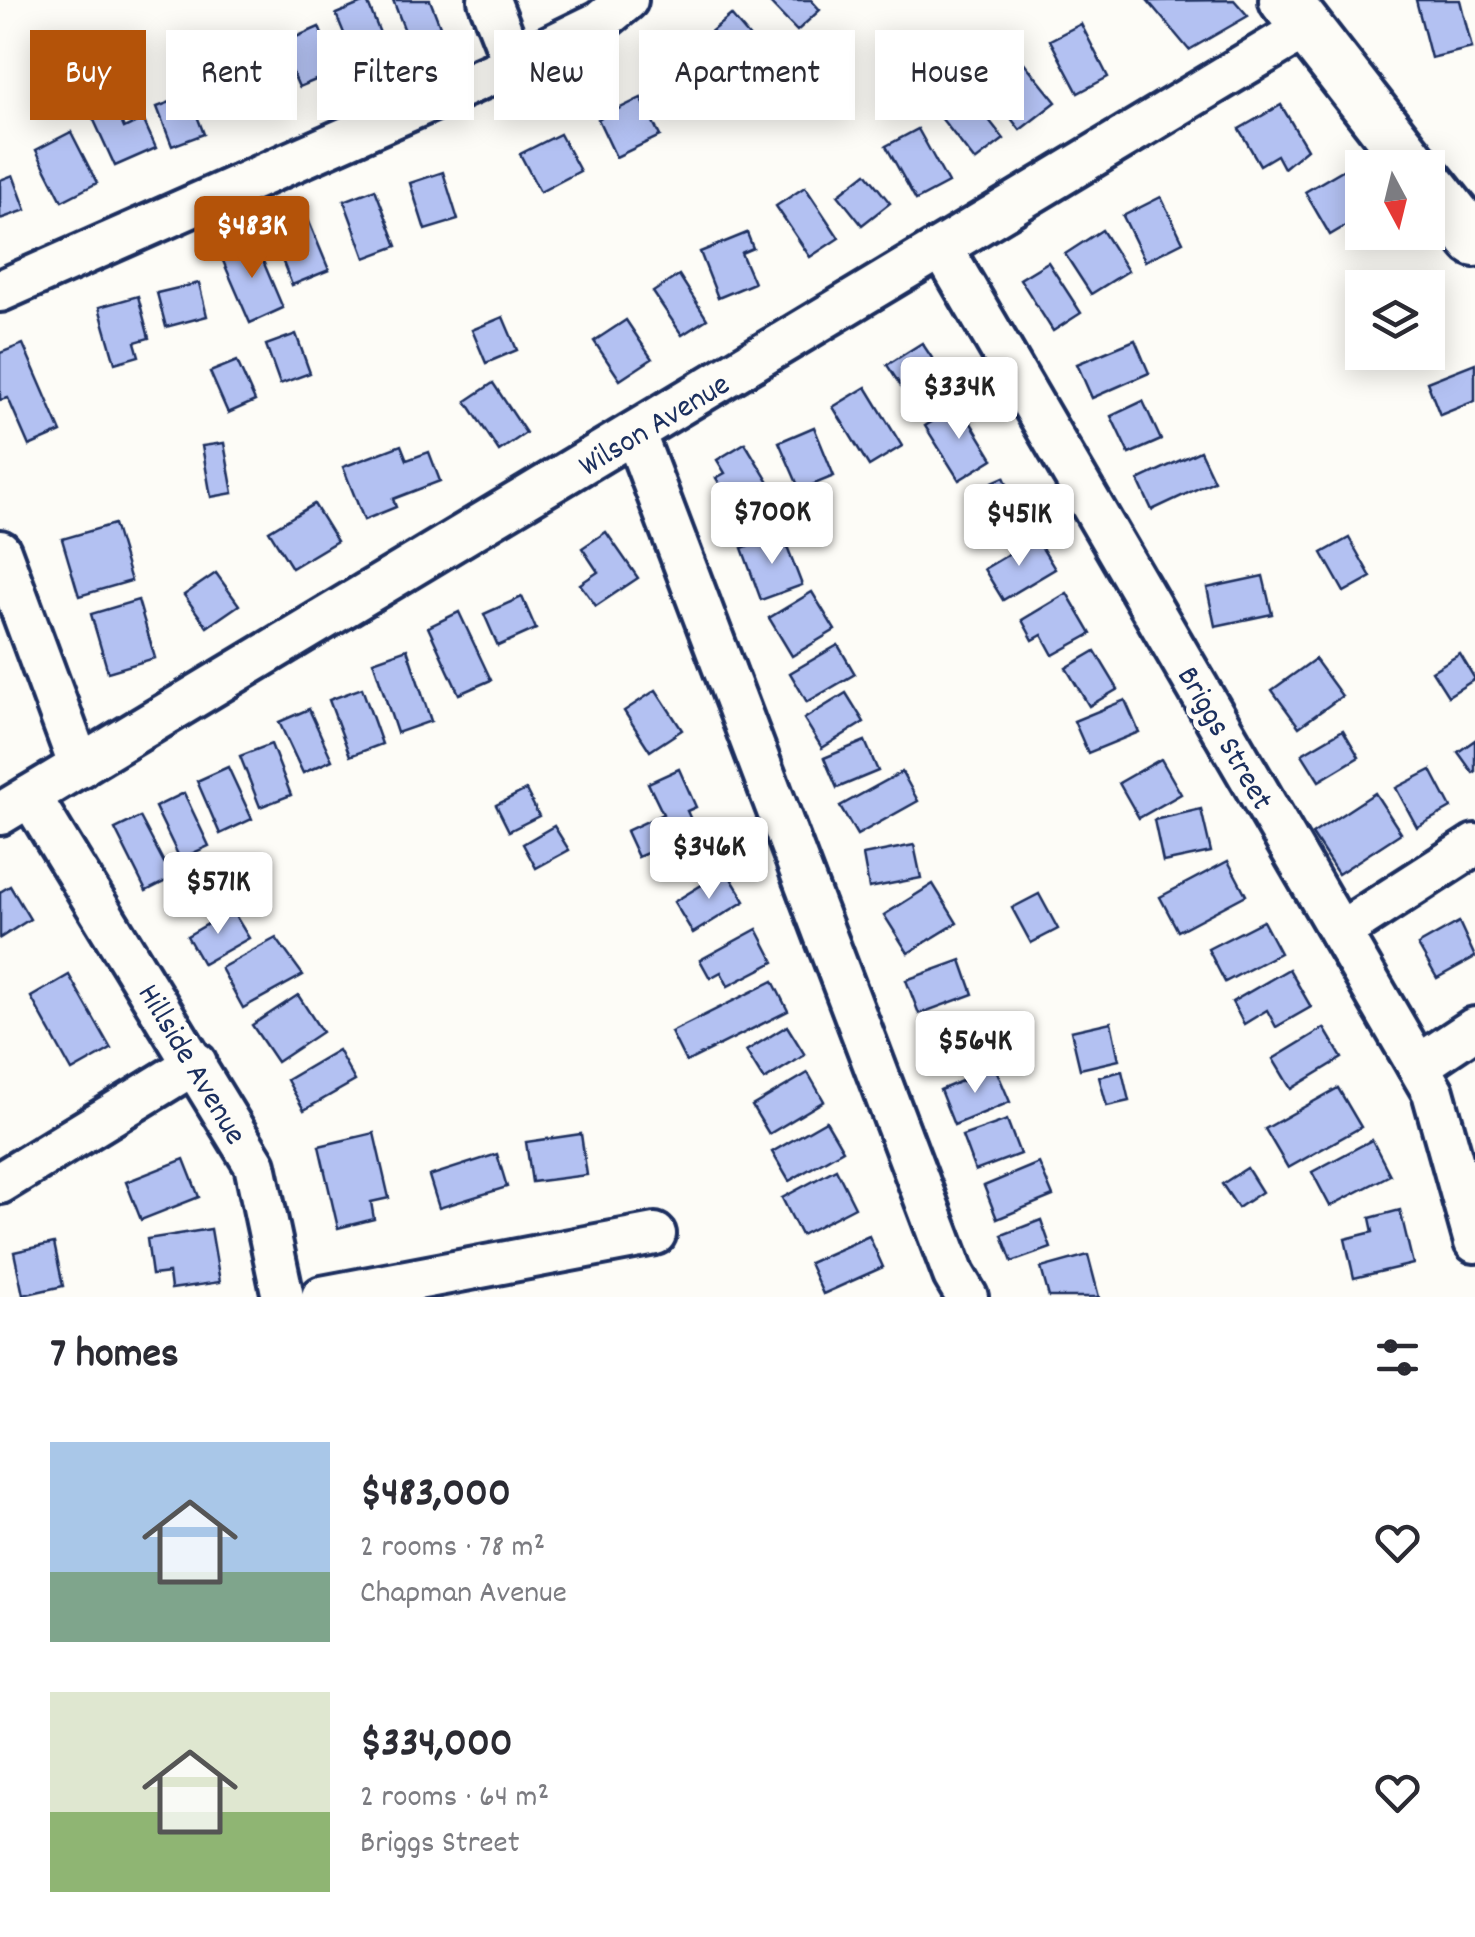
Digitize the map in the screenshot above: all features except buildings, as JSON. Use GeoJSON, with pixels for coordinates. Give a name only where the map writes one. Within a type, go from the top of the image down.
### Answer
{"type":"FeatureCollection","features":[{"type":"Feature","properties":{"kind":"main road"},"geometry":{"type":"LineString","coordinates":[[1295,14],[1402,150]]}},
{"type":"Feature","properties":{"kind":"main road"},"geometry":{"type":"LineString","coordinates":[[1445,204],[1475,242]]}},
{"type":"Feature","properties":{"kind":"street"},"geometry":{"type":"LineString","coordinates":[[490,0],[501,30]]}},
{"type":"Feature","properties":{"kind":"street"},"geometry":{"type":"LineString","coordinates":[[584,30],[627,0]]}},
{"type":"Feature","properties":{"kind":"street","name":"Wilson Avenue"},"geometry":{"type":"LineString","coordinates":[[15,805],[942,248],[1295,14]]}},
{"type":"Feature","properties":{"kind":"street"},"geometry":{"type":"LineString","coordinates":[[0,291],[494,73]]}},
{"type":"Feature","properties":{"kind":"street","name":"Briggs Street"},"geometry":{"type":"LineString","coordinates":[[942,248],[1433,1092],[1475,1242]]}},
{"type":"Feature","properties":{"kind":"street"},"geometry":{"type":"LineString","coordinates":[[635,434],[954,1276],[967,1297]]}},
{"type":"Feature","properties":{"kind":"street"},"geometry":{"type":"LineString","coordinates":[[0,551],[80,767]]}},
{"type":"Feature","properties":{"kind":"street","name":"Hillside Avenue"},"geometry":{"type":"LineString","coordinates":[[15,805],[196,1063],[254,1165],[283,1297]]}},
{"type":"Feature","properties":{"kind":"street"},"geometry":{"type":"LineString","coordinates":[[1340,932],[1475,845]]}},
{"type":"Feature","properties":{"kind":"street"},"geometry":{"type":"LineString","coordinates":[[1418,1066],[1475,1028]]}},
{"type":"Feature","properties":{"kind":"street"},"geometry":{"type":"LineString","coordinates":[[0,1183],[196,1063]]}},
{"type":"Feature","properties":{"kind":"street"},"geometry":{"type":"LineString","coordinates":[[322,1297],[655,1234]]}}]}
